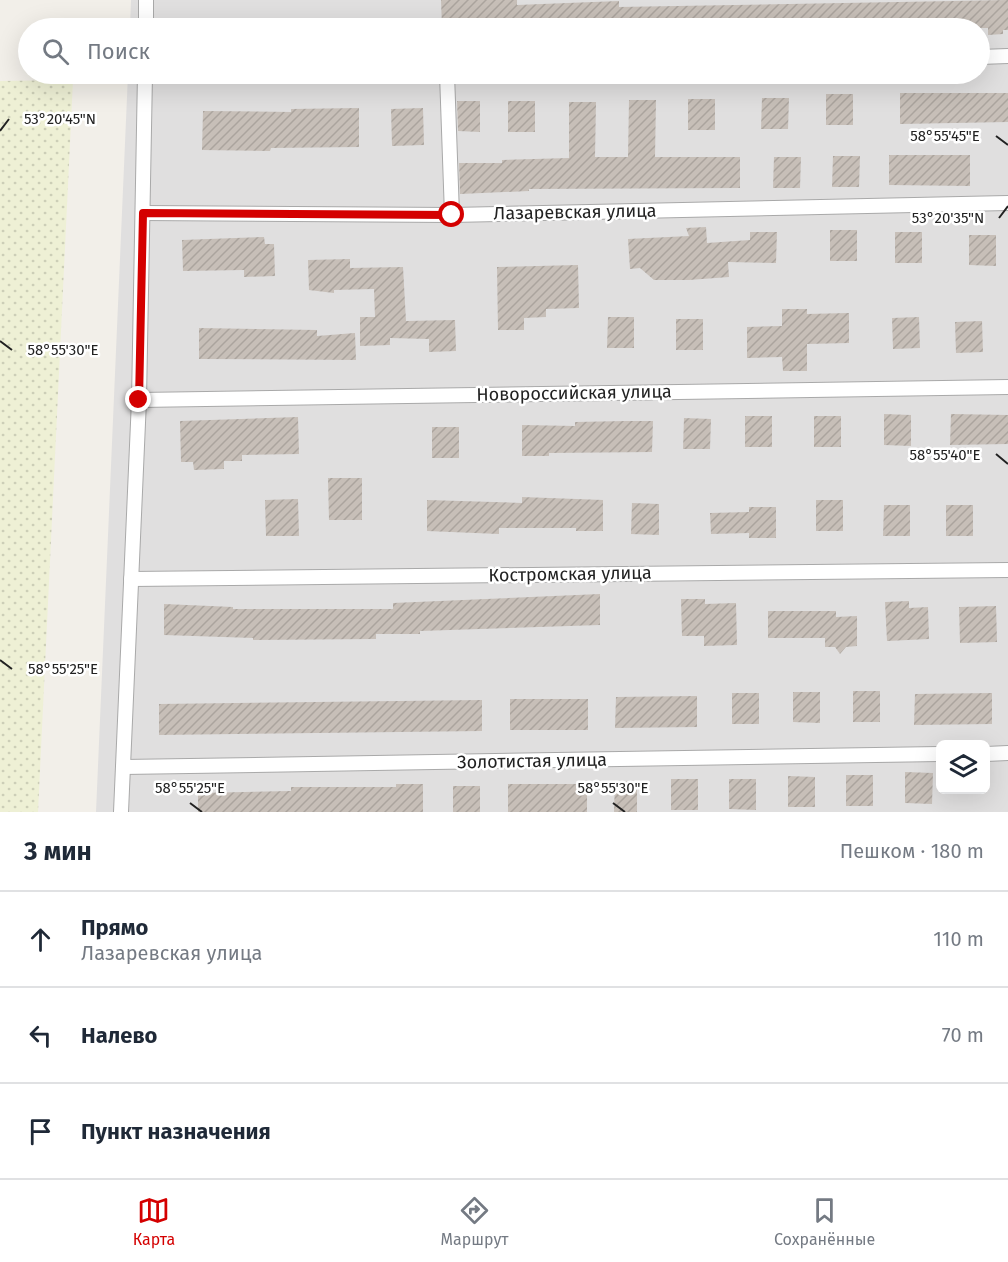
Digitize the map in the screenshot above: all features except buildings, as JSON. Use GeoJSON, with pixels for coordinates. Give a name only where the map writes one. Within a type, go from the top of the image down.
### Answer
{"type":"FeatureCollection","features":[{"type":"Feature","properties":{"kind":"street"},"geometry":{"type":"LineString","coordinates":[[146,0],[146,18]]}},
{"type":"Feature","properties":{"kind":"street"},"geometry":{"type":"LineString","coordinates":[[990,57],[1008,56]]}},
{"type":"Feature","properties":{"kind":"street"},"geometry":{"type":"LineString","coordinates":[[121,812],[139,400],[145,84]]}},
{"type":"Feature","properties":{"kind":"street"},"geometry":{"type":"LineString","coordinates":[[447,84],[452,215]]}},
{"type":"Feature","properties":{"kind":"street","name":"Лазаревская улица"},"geometry":{"type":"LineString","coordinates":[[143,213],[452,215],[1008,203]]}},
{"type":"Feature","properties":{"kind":"street","name":"Новороссийская улица"},"geometry":{"type":"LineString","coordinates":[[139,400],[1008,387]]}},
{"type":"Feature","properties":{"kind":"street","name":"Костромская улица"},"geometry":{"type":"LineString","coordinates":[[132,579],[1008,570]]}},
{"type":"Feature","properties":{"kind":"street"},"geometry":{"type":"LineString","coordinates":[[990,754],[1008,753]]}},
{"type":"Feature","properties":{"kind":"street","name":"Золотистая улица"},"geometry":{"type":"LineString","coordinates":[[123,767],[936,754]]}},
{"type":"Feature","properties":{"kind":"shaded area"},"geometry":{"type":"Polygon","coordinates":[[[131,0],[1008,0],[1008,812],[96,812],[128,84],[990,84],[990,18],[130,18],[131,0]]]}},
{"type":"Feature","properties":{"kind":"green space"},"geometry":{"type":"Polygon","coordinates":[[[0,81],[18,81],[18,84],[73,84],[38,812],[0,812],[0,81]]]}},
{"type":"Feature","properties":{"kind":"route"},"geometry":{"type":"LineString","coordinates":[[139,400],[143,213],[452,215]]}}]}
